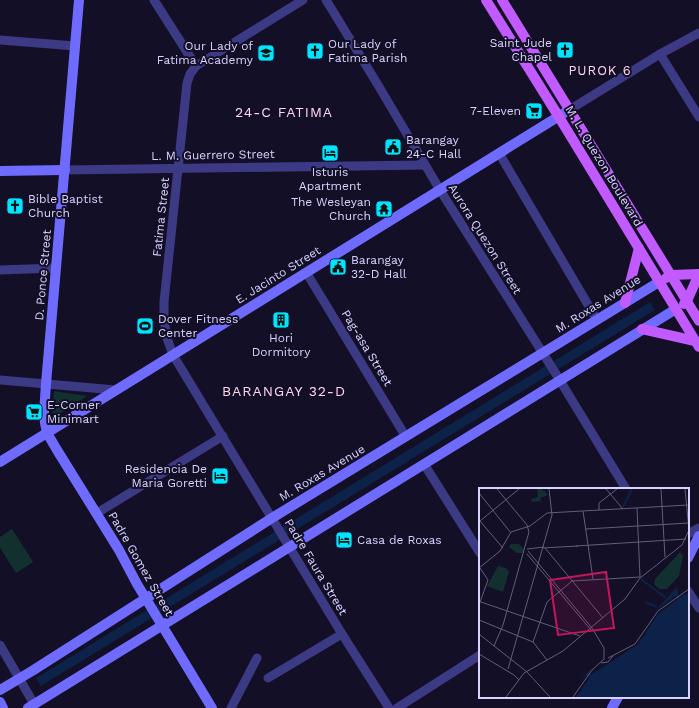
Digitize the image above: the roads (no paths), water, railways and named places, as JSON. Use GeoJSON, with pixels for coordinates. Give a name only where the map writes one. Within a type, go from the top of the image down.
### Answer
{"type":"FeatureCollection","features":[{"type":"Feature","properties":{"kind":"main road","name":"D. Ponce Street"},"geometry":{"type":"LineString","coordinates":[[47,433],[44,413],[46,384],[79,0]]}},
{"type":"Feature","properties":{"kind":"main road","name":"M. L. Quezon Boulevard"},"geometry":{"type":"LineString","coordinates":[[486,0],[559,116],[697,344]]}},
{"type":"Feature","properties":{"kind":"main road","name":"M. L. Quezon Boulevard"},"geometry":{"type":"LineString","coordinates":[[502,0],[699,321]]}},
{"type":"Feature","properties":{"kind":"main road","name":"E. Jacinto Street"},"geometry":{"type":"LineString","coordinates":[[0,462],[569,110]]}},
{"type":"Feature","properties":{"kind":"main road","name":"L. M. Guerrero Street"},"geometry":{"type":"LineString","coordinates":[[0,171],[65,170]]}},
{"type":"Feature","properties":{"kind":"main road"},"geometry":{"type":"LineString","coordinates":[[625,303],[639,248]]}},
{"type":"Feature","properties":{"kind":"main road"},"geometry":{"type":"LineString","coordinates":[[31,706],[676,309],[687,301],[699,274],[671,275],[659,282]]}},
{"type":"Feature","properties":{"kind":"main road","name":"M. Roxas Avenue"},"geometry":{"type":"LineString","coordinates":[[0,690],[148,602],[272,518],[659,282]]}},
{"type":"Feature","properties":{"kind":"main road"},"geometry":{"type":"LineString","coordinates":[[642,329],[697,344]]}},
{"type":"Feature","properties":{"kind":"main road","name":"Padre Gomez Street"},"geometry":{"type":"LineString","coordinates":[[47,433],[97,513],[148,602],[212,708]]}},
{"type":"Feature","properties":{"kind":"main road"},"geometry":{"type":"LineString","coordinates":[[689,556],[699,536]]}},
{"type":"Feature","properties":{"kind":"main road"},"geometry":{"type":"LineString","coordinates":[[612,708],[617,698]]}},
{"type":"Feature","properties":{"kind":"main road"},"geometry":{"type":"LineString","coordinates":[[0,702],[3,708]]}},
{"type":"Feature","properties":{"kind":"street"},"geometry":{"type":"LineString","coordinates":[[154,0],[196,66],[303,0]]}},
{"type":"Feature","properties":{"kind":"street","name":"Aurora Quezon Street"},"geometry":{"type":"LineString","coordinates":[[326,0],[440,190],[560,380],[625,488]]}},
{"type":"Feature","properties":{"kind":"street"},"geometry":{"type":"LineString","coordinates":[[569,110],[660,54],[699,34]]}},
{"type":"Feature","properties":{"kind":"street"},"geometry":{"type":"LineString","coordinates":[[0,40],[76,46]]}},
{"type":"Feature","properties":{"kind":"street"},"geometry":{"type":"LineString","coordinates":[[660,54],[699,117]]}},
{"type":"Feature","properties":{"kind":"street","name":"Fatima Street"},"geometry":{"type":"LineString","coordinates":[[173,355],[167,338],[164,320],[164,302],[188,79],[196,66]]}},
{"type":"Feature","properties":{"kind":"street"},"geometry":{"type":"LineString","coordinates":[[499,153],[597,320]]}},
{"type":"Feature","properties":{"kind":"street","name":"L. M. Guerrero Street"},"geometry":{"type":"LineString","coordinates":[[65,170],[425,165]]}},
{"type":"Feature","properties":{"kind":"street"},"geometry":{"type":"LineString","coordinates":[[0,270],[56,268]]}},
{"type":"Feature","properties":{"kind":"street","name":"Pag-asa Street"},"geometry":{"type":"LineString","coordinates":[[306,272],[406,437]]}},
{"type":"Feature","properties":{"kind":"street","name":"Padre Faura Street"},"geometry":{"type":"LineString","coordinates":[[173,355],[342,634],[389,708]]}},
{"type":"Feature","properties":{"kind":"street"},"geometry":{"type":"LineString","coordinates":[[0,380],[116,390]]}},
{"type":"Feature","properties":{"kind":"street"},"geometry":{"type":"LineString","coordinates":[[97,513],[223,436]]}},
{"type":"Feature","properties":{"kind":"street"},"geometry":{"type":"LineString","coordinates":[[424,464],[479,551]]}},
{"type":"Feature","properties":{"kind":"street"},"geometry":{"type":"LineString","coordinates":[[689,533],[699,528]]}},
{"type":"Feature","properties":{"kind":"street"},"geometry":{"type":"LineString","coordinates":[[689,593],[699,608]]}},
{"type":"Feature","properties":{"kind":"street"},"geometry":{"type":"LineString","coordinates":[[268,678],[342,634]]}},
{"type":"Feature","properties":{"kind":"street"},"geometry":{"type":"LineString","coordinates":[[0,645],[19,678],[31,706]]}},
{"type":"Feature","properties":{"kind":"street"},"geometry":{"type":"LineString","coordinates":[[397,708],[479,656]]}},
{"type":"Feature","properties":{"kind":"street"},"geometry":{"type":"LineString","coordinates":[[231,708],[257,658]]}},
{"type":"Feature","properties":{"kind":"water"},"geometry":{"type":"Polygon","coordinates":[[[650,302],[655,310],[41,686],[36,678],[650,302]]]}},
{"type":"Feature","properties":{"kind":"place","name":"Saint Jude Chapel"},"geometry":{"type":"Point","coordinates":[565,50]}},
{"type":"Feature","properties":{"kind":"place","name":"Our Lady of Fatima Parish"},"geometry":{"type":"Point","coordinates":[315,51]}},
{"type":"Feature","properties":{"kind":"place","name":"Our Lady of Fatima Academy"},"geometry":{"type":"Point","coordinates":[266,53]}},
{"type":"Feature","properties":{"kind":"place","name":"7-Eleven"},"geometry":{"type":"Point","coordinates":[534,111]}},
{"type":"Feature","properties":{"kind":"place","name":"Barangay 24-C Hall"},"geometry":{"type":"Point","coordinates":[393,147]}},
{"type":"Feature","properties":{"kind":"place","name":"Isturis Apartment"},"geometry":{"type":"Point","coordinates":[330,153]}},
{"type":"Feature","properties":{"kind":"place","name":"Bible Baptist Church"},"geometry":{"type":"Point","coordinates":[15,206]}},
{"type":"Feature","properties":{"kind":"place","name":"The Wesleyan Church"},"geometry":{"type":"Point","coordinates":[384,209]}},
{"type":"Feature","properties":{"kind":"place","name":"Barangay 32-D Hall"},"geometry":{"type":"Point","coordinates":[338,267]}},
{"type":"Feature","properties":{"kind":"place","name":"Hori Dormitory"},"geometry":{"type":"Point","coordinates":[281,320]}},
{"type":"Feature","properties":{"kind":"place","name":"Dover Fitness Center"},"geometry":{"type":"Point","coordinates":[145,326]}},
{"type":"Feature","properties":{"kind":"place","name":"E-Corner Minimart"},"geometry":{"type":"Point","coordinates":[34,412]}},
{"type":"Feature","properties":{"kind":"place","name":"Residencia De Maria Goretti"},"geometry":{"type":"Point","coordinates":[220,476]}},
{"type":"Feature","properties":{"kind":"place","name":"Casa de Roxas"},"geometry":{"type":"Point","coordinates":[344,540]}},
{"type":"Feature","properties":{"kind":"district","name":"PUROK 6"},"geometry":{"type":"Point","coordinates":[600,70]}},
{"type":"Feature","properties":{"kind":"district","name":"24-C FATIMA"},"geometry":{"type":"Point","coordinates":[284,112]}},
{"type":"Feature","properties":{"kind":"district","name":"BARANGAY 32-D"},"geometry":{"type":"Point","coordinates":[284,391]}}]}
